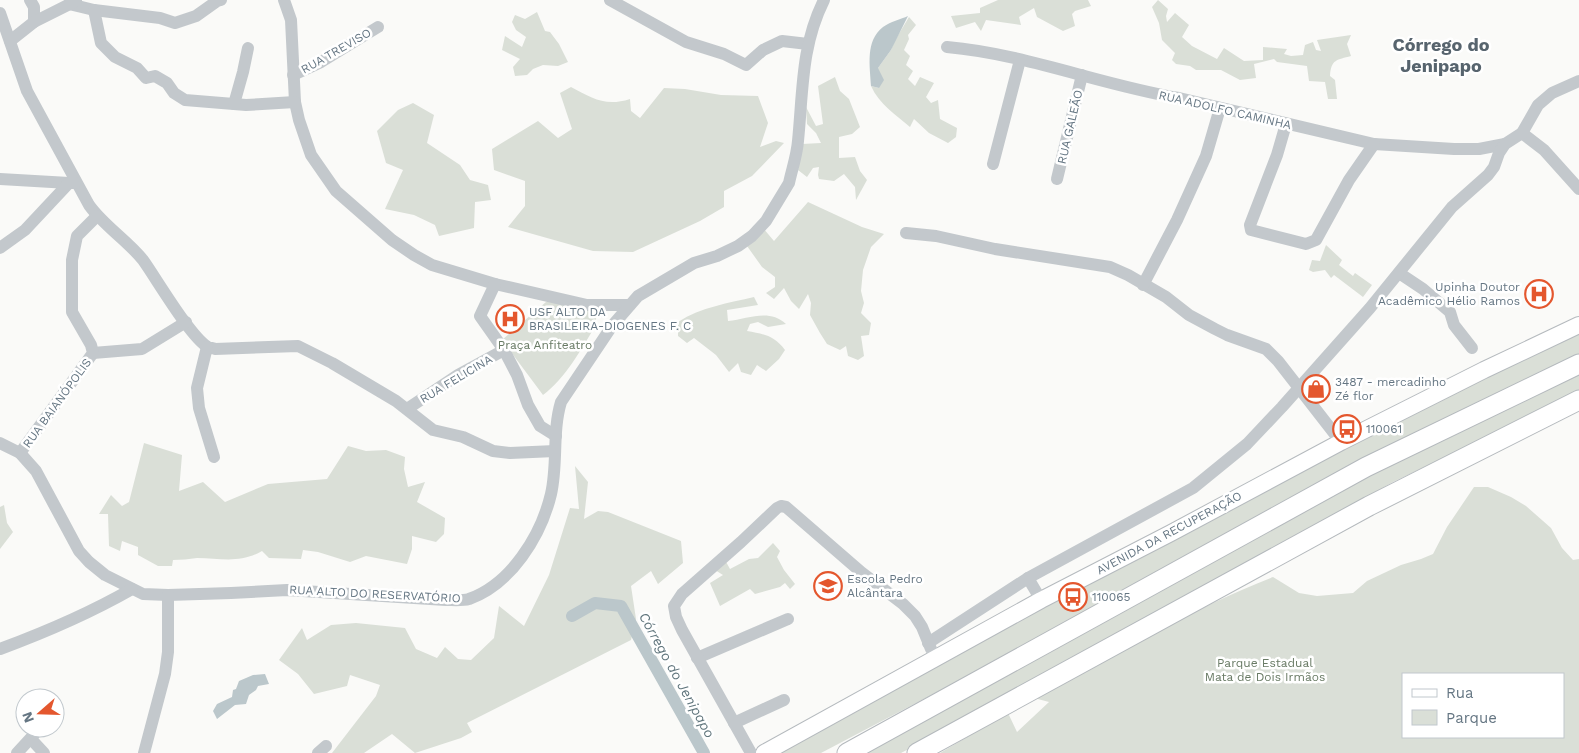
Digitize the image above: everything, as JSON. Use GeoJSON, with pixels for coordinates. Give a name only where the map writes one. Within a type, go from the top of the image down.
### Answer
{"type":"FeatureCollection","features":[{"type":"Feature","properties":{"kind":"highway"},"geometry":{"type":"LineString","coordinates":[[847,753],[1366,468],[1579,364]]}},
{"type":"Feature","properties":{"kind":"highway"},"geometry":{"type":"LineString","coordinates":[[917,753],[1369,506],[1579,400]]}},
{"type":"Feature","properties":{"kind":"main road","name":"AVENIDA DA RECUPERAÇÃO"},"geometry":{"type":"LineString","coordinates":[[764,753],[1041,600],[1172,533],[1341,442],[1484,370],[1579,325]]}},
{"type":"Feature","properties":{"kind":"street"},"geometry":{"type":"LineString","coordinates":[[30,0],[34,7],[34,22]]}},
{"type":"Feature","properties":{"kind":"street"},"geometry":{"type":"LineString","coordinates":[[10,41],[34,22],[74,2],[94,10],[141,14],[160,18],[175,24],[196,16],[220,0]]}},
{"type":"Feature","properties":{"kind":"street"},"geometry":{"type":"LineString","coordinates":[[284,0],[291,20],[294,47],[293,75],[295,102],[299,120],[311,155],[336,191],[392,240],[432,265],[495,284],[587,305],[630,305]]}},
{"type":"Feature","properties":{"kind":"street"},"geometry":{"type":"LineString","coordinates":[[610,0],[686,42],[724,54],[746,65],[763,50],[782,41],[808,44]]}},
{"type":"Feature","properties":{"kind":"street","name":"RUA ALTO DO RESERVATÓRIO"},"geometry":{"type":"LineString","coordinates":[[0,443],[20,453],[36,470],[79,551],[89,562],[105,575],[143,594],[168,595],[287,590],[446,600],[467,599],[485,592],[514,568],[530,545],[544,516],[551,493],[557,417],[561,402],[612,326],[638,296],[694,262],[717,256],[738,246],[752,236],[766,220],[789,182],[795,158],[808,44],[816,17],[824,0]]}},
{"type":"Feature","properties":{"kind":"street"},"geometry":{"type":"LineString","coordinates":[[94,10],[101,43],[115,57],[137,68],[146,78],[155,76],[185,100],[246,105],[295,102]]}},
{"type":"Feature","properties":{"kind":"street"},"geometry":{"type":"LineString","coordinates":[[0,12],[27,91],[72,183],[97,216],[142,259],[186,322],[207,347],[215,349],[298,346],[396,401],[433,430],[463,437],[493,451],[510,453],[555,451]]}},
{"type":"Feature","properties":{"kind":"street","name":"RUA TREVISO"},"geometry":{"type":"LineString","coordinates":[[293,75],[321,62],[378,27]]}},
{"type":"Feature","properties":{"kind":"street","name":"RUA ADOLFO CAMINHA"},"geometry":{"type":"LineString","coordinates":[[946,47],[979,50],[1082,74],[1149,93],[1374,144],[1454,149],[1479,149],[1505,144]]}},
{"type":"Feature","properties":{"kind":"street"},"geometry":{"type":"LineString","coordinates":[[234,104],[248,48]]}},
{"type":"Feature","properties":{"kind":"street"},"geometry":{"type":"LineString","coordinates":[[993,164],[1020,60]]}},
{"type":"Feature","properties":{"kind":"street","name":"RUA GALEÃO"},"geometry":{"type":"LineString","coordinates":[[1057,179],[1082,74]]}},
{"type":"Feature","properties":{"kind":"street"},"geometry":{"type":"LineString","coordinates":[[928,642],[1028,578],[1193,488],[1247,444],[1370,308],[1452,207],[1488,175],[1494,167],[1499,152],[1505,144],[1522,132],[1538,105],[1552,93],[1579,81]]}},
{"type":"Feature","properties":{"kind":"street"},"geometry":{"type":"LineString","coordinates":[[1143,285],[1177,220],[1206,156],[1220,108]]}},
{"type":"Feature","properties":{"kind":"street"},"geometry":{"type":"LineString","coordinates":[[1286,124],[1277,154],[1250,221],[1251,230],[1300,243],[1314,242],[1348,180],[1374,144]]}},
{"type":"Feature","properties":{"kind":"street"},"geometry":{"type":"LineString","coordinates":[[1522,132],[1544,150],[1579,189]]}},
{"type":"Feature","properties":{"kind":"street"},"geometry":{"type":"LineString","coordinates":[[0,180],[72,183]]}},
{"type":"Feature","properties":{"kind":"street"},"geometry":{"type":"LineString","coordinates":[[0,248],[25,230],[72,183]]}},
{"type":"Feature","properties":{"kind":"street","name":"RUA BAIANÓPOLIS"},"geometry":{"type":"LineString","coordinates":[[20,453],[93,353],[91,345],[72,312],[72,260],[77,236],[97,216]]}},
{"type":"Feature","properties":{"kind":"street"},"geometry":{"type":"LineString","coordinates":[[906,233],[936,236],[995,249],[1110,267],[1128,275],[1166,297],[1189,315],[1221,332],[1266,349],[1278,361],[1341,442]]}},
{"type":"Feature","properties":{"kind":"street"},"geometry":{"type":"LineString","coordinates":[[1399,273],[1450,312],[1454,325],[1472,348]]}},
{"type":"Feature","properties":{"kind":"street"},"geometry":{"type":"LineString","coordinates":[[495,284],[480,316],[504,350],[517,375],[528,405],[540,426],[556,436]]}},
{"type":"Feature","properties":{"kind":"street"},"geometry":{"type":"LineString","coordinates":[[93,353],[142,349],[186,322]]}},
{"type":"Feature","properties":{"kind":"street"},"geometry":{"type":"LineString","coordinates":[[207,347],[197,388],[199,408],[214,457]]}},
{"type":"Feature","properties":{"kind":"street","name":"RUA FELICINA"},"geometry":{"type":"LineString","coordinates":[[407,409],[458,375],[504,350]]}},
{"type":"Feature","properties":{"kind":"street"},"geometry":{"type":"LineString","coordinates":[[750,753],[697,658],[676,617],[674,606],[692,584],[780,506],[786,506],[861,572],[903,604],[915,616],[935,658]]}},
{"type":"Feature","properties":{"kind":"street"},"geometry":{"type":"LineString","coordinates":[[1028,578],[1041,600]]}},
{"type":"Feature","properties":{"kind":"street"},"geometry":{"type":"LineString","coordinates":[[0,649],[78,618],[132,589]]}},
{"type":"Feature","properties":{"kind":"street"},"geometry":{"type":"LineString","coordinates":[[144,753],[165,674],[168,652],[168,595]]}},
{"type":"Feature","properties":{"kind":"street"},"geometry":{"type":"LineString","coordinates":[[697,658],[788,619]]}},
{"type":"Feature","properties":{"kind":"street"},"geometry":{"type":"LineString","coordinates":[[734,723],[784,700]]}},
{"type":"Feature","properties":{"kind":"street"},"geometry":{"type":"LineString","coordinates":[[17,753],[31,739],[44,753]]}},
{"type":"Feature","properties":{"kind":"green space"},"geometry":{"type":"Polygon","coordinates":[[[998,0],[1088,0],[1091,6],[1075,11],[1072,14],[1075,26],[1063,31],[1037,17],[1034,8],[1019,17],[1021,25],[986,20],[981,31],[975,22],[956,28],[951,16],[980,13],[980,8],[998,0]]]}},
{"type":"Feature","properties":{"kind":"green space"},"geometry":{"type":"Polygon","coordinates":[[[1158,0],[1168,9],[1167,22],[1175,13],[1189,25],[1182,37],[1192,46],[1217,59],[1224,48],[1244,61],[1263,60],[1263,47],[1287,49],[1284,54],[1291,56],[1303,55],[1305,45],[1313,42],[1316,50],[1321,51],[1317,40],[1351,35],[1347,44],[1351,56],[1333,63],[1331,70],[1330,76],[1335,80],[1337,99],[1328,99],[1325,82],[1309,81],[1307,66],[1277,62],[1274,59],[1254,64],[1256,78],[1240,80],[1221,70],[1196,70],[1190,66],[1176,64],[1172,60],[1175,53],[1162,40],[1159,23],[1152,7],[1158,0]]]}},
{"type":"Feature","properties":{"kind":"green space"},"geometry":{"type":"Polygon","coordinates":[[[537,12],[545,31],[550,32],[559,44],[568,62],[558,66],[543,65],[533,69],[527,75],[515,76],[513,67],[520,59],[502,50],[505,36],[522,47],[526,37],[516,30],[512,22],[515,15],[525,19],[537,12]]]}},
{"type":"Feature","properties":{"kind":"green space"},"geometry":{"type":"Polygon","coordinates":[[[909,17],[916,25],[908,35],[909,39],[904,50],[910,56],[906,65],[913,71],[908,79],[915,86],[920,77],[934,83],[926,97],[931,103],[938,100],[940,119],[957,128],[956,137],[948,143],[929,133],[914,119],[910,127],[883,104],[871,86],[879,88],[878,68],[891,50],[909,17]]]}},
{"type":"Feature","properties":{"kind":"green space"},"geometry":{"type":"Polygon","coordinates":[[[835,77],[840,91],[849,99],[860,127],[852,134],[839,137],[839,158],[855,157],[860,171],[867,180],[856,200],[855,187],[844,174],[834,181],[819,179],[819,167],[813,168],[807,177],[798,170],[802,144],[821,143],[816,133],[807,124],[806,107],[816,126],[823,124],[818,86],[835,77]]]}},
{"type":"Feature","properties":{"kind":"green space"},"geometry":{"type":"Polygon","coordinates":[[[571,87],[592,98],[606,102],[630,99],[631,111],[640,118],[664,88],[685,89],[721,95],[758,96],[768,123],[760,147],[776,141],[784,143],[752,176],[724,191],[724,207],[700,221],[633,252],[593,251],[508,227],[525,206],[525,181],[494,170],[492,149],[538,121],[558,138],[572,129],[560,93],[571,87]]]}},
{"type":"Feature","properties":{"kind":"green space"},"geometry":{"type":"Polygon","coordinates":[[[413,103],[434,115],[427,143],[460,165],[470,180],[488,185],[491,200],[475,202],[474,228],[439,236],[435,225],[414,215],[385,209],[403,170],[386,163],[377,131],[398,110],[413,103]]]}},
{"type":"Feature","properties":{"kind":"green space"},"geometry":{"type":"Polygon","coordinates":[[[808,202],[862,227],[884,234],[871,247],[863,270],[861,291],[864,303],[861,313],[871,323],[869,335],[861,336],[864,356],[858,360],[848,356],[846,346],[840,350],[827,344],[810,315],[811,303],[808,294],[799,309],[791,301],[784,288],[774,299],[766,293],[775,287],[775,277],[762,267],[747,246],[763,228],[774,241],[808,202]]]}},
{"type":"Feature","properties":{"kind":"green space"},"geometry":{"type":"Polygon","coordinates":[[[1326,245],[1342,260],[1339,265],[1353,276],[1355,273],[1372,285],[1363,297],[1334,275],[1331,278],[1325,270],[1313,272],[1309,270],[1312,260],[1320,261],[1326,245]]]}},
{"type":"Feature","properties":{"kind":"green space"},"geometry":{"type":"Polygon","coordinates":[[[754,297],[758,305],[727,310],[728,321],[765,315],[773,316],[786,324],[768,327],[758,322],[750,324],[747,331],[772,338],[785,350],[779,359],[766,371],[757,365],[751,375],[741,372],[738,363],[729,372],[716,355],[694,338],[687,343],[678,336],[678,322],[687,317],[715,306],[754,297]]]}},
{"type":"Feature","properties":{"kind":"green space","name":"Praça Anfiteatro"},"geometry":{"type":"Polygon","coordinates":[[[546,302],[584,307],[596,318],[596,325],[566,372],[543,395],[502,340],[546,302]]]}},
{"type":"Feature","properties":{"kind":"green space"},"geometry":{"type":"Polygon","coordinates":[[[1579,332],[1579,355],[821,753],[780,753],[947,658],[1390,425],[1579,332]]]}},
{"type":"Feature","properties":{"kind":"green space"},"geometry":{"type":"Polygon","coordinates":[[[1579,371],[1579,393],[1393,482],[989,707],[901,753],[859,753],[1385,465],[1579,371]]]}},
{"type":"Feature","properties":{"kind":"green space"},"geometry":{"type":"Polygon","coordinates":[[[144,443],[182,455],[179,491],[203,482],[225,502],[268,484],[327,479],[348,446],[366,451],[386,450],[405,457],[404,469],[408,487],[425,482],[417,502],[445,518],[444,534],[436,542],[412,536],[412,549],[407,564],[366,556],[350,562],[318,552],[303,550],[301,559],[269,558],[262,551],[246,558],[173,560],[172,566],[158,566],[138,555],[138,547],[122,541],[120,551],[109,546],[108,514],[99,514],[111,495],[122,506],[129,502],[144,443]]]}},
{"type":"Feature","properties":{"kind":"green space"},"geometry":{"type":"Polygon","coordinates":[[[575,466],[588,482],[584,519],[598,511],[608,512],[681,541],[683,563],[658,584],[651,571],[631,586],[636,619],[631,640],[467,723],[472,732],[461,738],[415,753],[392,734],[364,753],[332,753],[376,696],[380,685],[350,675],[347,686],[314,694],[298,674],[279,660],[302,628],[307,640],[331,625],[356,623],[405,628],[416,649],[437,658],[445,647],[458,659],[471,660],[494,638],[499,606],[524,626],[549,575],[570,508],[579,509],[575,466]]]}},
{"type":"Feature","properties":{"kind":"green space","name":"Parque Estadual Mata de Dois Irmãos"},"geometry":{"type":"Polygon","coordinates":[[[1474,487],[1488,487],[1526,506],[1551,528],[1562,548],[1573,560],[1579,559],[1579,753],[940,753],[1008,713],[1017,732],[1049,702],[1034,698],[1152,633],[1273,577],[1299,593],[1317,596],[1353,593],[1367,581],[1401,565],[1433,554],[1447,527],[1474,487]]]}},
{"type":"Feature","properties":{"kind":"green space"},"geometry":{"type":"Polygon","coordinates":[[[4,505],[7,523],[13,532],[0,549],[0,507],[4,505]]]}},
{"type":"Feature","properties":{"kind":"green space"},"geometry":{"type":"Polygon","coordinates":[[[773,543],[780,551],[777,557],[795,584],[790,589],[785,583],[780,587],[755,594],[750,589],[720,606],[710,583],[723,575],[715,570],[725,560],[730,569],[749,559],[758,558],[773,543]]]}},
{"type":"Feature","properties":{"kind":"shaded area"},"geometry":{"type":"Polygon","coordinates":[[[908,16],[891,50],[878,68],[884,80],[879,88],[871,86],[870,54],[873,39],[883,27],[908,16]]]}},
{"type":"Feature","properties":{"kind":"shaded area"},"geometry":{"type":"Polygon","coordinates":[[[265,674],[269,684],[258,686],[249,695],[246,704],[235,705],[217,719],[213,711],[217,704],[232,697],[233,690],[236,689],[239,681],[253,675],[265,674]]]}},
{"type":"Feature","properties":{"kind":"waterway","name":"Córrego do Jenipapo"},"geometry":{"type":"LineString","coordinates":[[572,616],[595,603],[621,606],[704,753]]}},
{"type":"Feature","properties":{"kind":"place","name":"Upinha Doutor Acadêmico Hélio Ramos"},"geometry":{"type":"Point","coordinates":[1539,294]}},
{"type":"Feature","properties":{"kind":"place","name":"USF ALTO DA BRASILEIRA-DIOGENES F. C"},"geometry":{"type":"Point","coordinates":[510,319]}},
{"type":"Feature","properties":{"kind":"place","name":"3487 - mercadinho Zé flor"},"geometry":{"type":"Point","coordinates":[1316,389]}},
{"type":"Feature","properties":{"kind":"place","name":"110061"},"geometry":{"type":"Point","coordinates":[1347,429]}},
{"type":"Feature","properties":{"kind":"place","name":"Escola Pedro Alcântara"},"geometry":{"type":"Point","coordinates":[828,586]}},
{"type":"Feature","properties":{"kind":"place","name":"110065"},"geometry":{"type":"Point","coordinates":[1073,597]}},
{"type":"Feature","properties":{"kind":"district","name":"Córrego do Jenipapo"},"geometry":{"type":"Point","coordinates":[1441,55]}}]}
